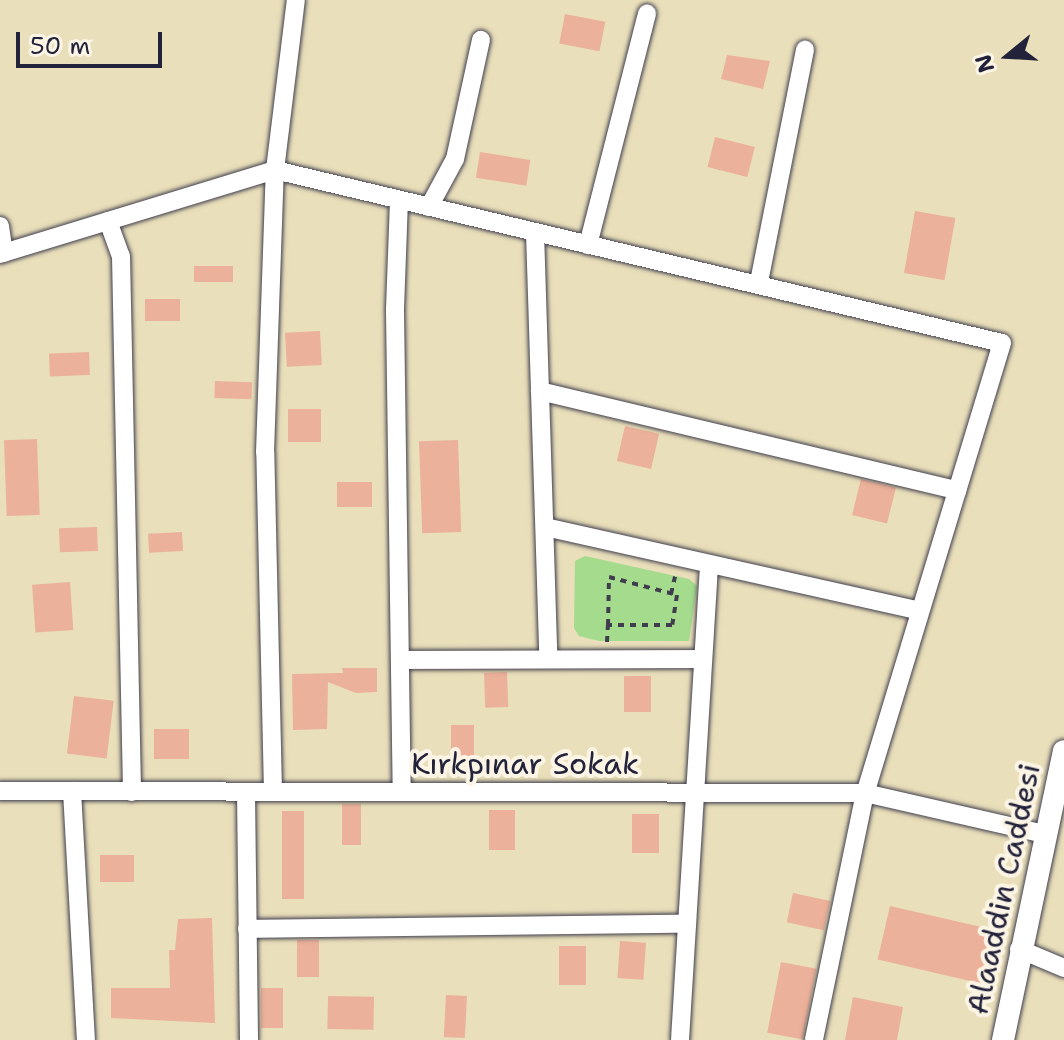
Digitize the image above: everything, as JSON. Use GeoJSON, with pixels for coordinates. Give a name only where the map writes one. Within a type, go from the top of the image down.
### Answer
{"type":"FeatureCollection","features":[{"type":"Feature","properties":{"kind":"street"},"geometry":{"type":"LineString","coordinates":[[273,792],[265,452],[275,170],[296,0]]}},
{"type":"Feature","properties":{"kind":"street"},"geometry":{"type":"LineString","coordinates":[[588,245],[647,13]]}},
{"type":"Feature","properties":{"kind":"street"},"geometry":{"type":"LineString","coordinates":[[429,207],[455,159],[481,40]]}},
{"type":"Feature","properties":{"kind":"street"},"geometry":{"type":"LineString","coordinates":[[759,282],[805,50]]}},
{"type":"Feature","properties":{"kind":"street"},"geometry":{"type":"LineString","coordinates":[[0,226],[2,254],[275,170],[588,245],[759,282],[1002,343],[865,793],[814,1040]]}},
{"type":"Feature","properties":{"kind":"street"},"geometry":{"type":"LineString","coordinates":[[399,200],[395,311],[402,792]]}},
{"type":"Feature","properties":{"kind":"street"},"geometry":{"type":"LineString","coordinates":[[108,221],[121,256],[132,792]]}},
{"type":"Feature","properties":{"kind":"street"},"geometry":{"type":"LineString","coordinates":[[535,232],[548,657]]}},
{"type":"Feature","properties":{"kind":"street"},"geometry":{"type":"LineString","coordinates":[[540,391],[957,490]]}},
{"type":"Feature","properties":{"kind":"street"},"geometry":{"type":"LineString","coordinates":[[545,527],[709,567],[920,611]]}},
{"type":"Feature","properties":{"kind":"street"},"geometry":{"type":"LineString","coordinates":[[680,1040],[700,659],[709,567]]}},
{"type":"Feature","properties":{"kind":"street"},"geometry":{"type":"LineString","coordinates":[[400,660],[548,657],[700,659]]}},
{"type":"Feature","properties":{"kind":"street","name":"Alaaddin Caddesi"},"geometry":{"type":"LineString","coordinates":[[1003,1040],[1019,949],[1052,823],[1064,751]]}},
{"type":"Feature","properties":{"kind":"street","name":"Kırkpınar Sokak"},"geometry":{"type":"LineString","coordinates":[[0,791],[865,793],[1052,823]]}},
{"type":"Feature","properties":{"kind":"street"},"geometry":{"type":"LineString","coordinates":[[72,791],[86,1040]]}},
{"type":"Feature","properties":{"kind":"street"},"geometry":{"type":"LineString","coordinates":[[246,793],[249,1040]]}},
{"type":"Feature","properties":{"kind":"street"},"geometry":{"type":"LineString","coordinates":[[247,929],[687,924]]}},
{"type":"Feature","properties":{"kind":"street"},"geometry":{"type":"LineString","coordinates":[[1019,949],[1064,968]]}},
{"type":"Feature","properties":{"kind":"path"},"geometry":{"type":"LineString","coordinates":[[671,594],[675,576]]}},
{"type":"Feature","properties":{"kind":"path"},"geometry":{"type":"LineString","coordinates":[[607,642],[609,577],[677,595],[672,625],[608,625]]}},
{"type":"Feature","properties":{"kind":"green space"},"geometry":{"type":"Polygon","coordinates":[[[585,556],[689,579],[697,586],[689,641],[599,641],[579,636],[574,628],[575,561],[585,556]]]}},
{"type":"Feature","properties":{"kind":"building"},"geometry":{"type":"Polygon","coordinates":[[[565,14],[605,22],[600,51],[559,43],[565,14]]]}},
{"type":"Feature","properties":{"kind":"building"},"geometry":{"type":"Polygon","coordinates":[[[727,55],[770,61],[763,89],[721,79],[727,55]]]}},
{"type":"Feature","properties":{"kind":"building"},"geometry":{"type":"Polygon","coordinates":[[[715,137],[755,147],[747,177],[708,167],[715,137]]]}},
{"type":"Feature","properties":{"kind":"building"},"geometry":{"type":"Polygon","coordinates":[[[480,152],[530,160],[526,186],[476,178],[480,152]]]}},
{"type":"Feature","properties":{"kind":"building"},"geometry":{"type":"Polygon","coordinates":[[[915,211],[955,218],[944,280],[904,273],[915,211]]]}},
{"type":"Feature","properties":{"kind":"building"},"geometry":{"type":"Polygon","coordinates":[[[194,266],[233,266],[233,282],[194,282],[194,266]]]}},
{"type":"Feature","properties":{"kind":"building"},"geometry":{"type":"Polygon","coordinates":[[[145,299],[180,299],[180,321],[145,321],[145,299]]]}},
{"type":"Feature","properties":{"kind":"building"},"geometry":{"type":"Polygon","coordinates":[[[320,331],[322,365],[287,367],[285,333],[320,331]]]}},
{"type":"Feature","properties":{"kind":"building"},"geometry":{"type":"Polygon","coordinates":[[[89,352],[90,375],[50,376],[49,353],[89,352]]]}},
{"type":"Feature","properties":{"kind":"building"},"geometry":{"type":"Polygon","coordinates":[[[215,381],[252,382],[251,399],[214,398],[215,381]]]}},
{"type":"Feature","properties":{"kind":"building"},"geometry":{"type":"Polygon","coordinates":[[[288,409],[321,409],[321,442],[288,442],[288,409]]]}},
{"type":"Feature","properties":{"kind":"building"},"geometry":{"type":"Polygon","coordinates":[[[625,426],[659,434],[651,469],[617,461],[625,426]]]}},
{"type":"Feature","properties":{"kind":"building"},"geometry":{"type":"Polygon","coordinates":[[[37,439],[40,515],[7,516],[4,440],[37,439]]]}},
{"type":"Feature","properties":{"kind":"building"},"geometry":{"type":"Polygon","coordinates":[[[458,440],[461,532],[422,533],[419,441],[458,440]]]}},
{"type":"Feature","properties":{"kind":"building"},"geometry":{"type":"Polygon","coordinates":[[[861,479],[896,488],[887,524],[852,515],[861,479]]]}},
{"type":"Feature","properties":{"kind":"building"},"geometry":{"type":"Polygon","coordinates":[[[337,482],[372,482],[372,507],[337,507],[337,482]]]}},
{"type":"Feature","properties":{"kind":"building"},"geometry":{"type":"Polygon","coordinates":[[[97,527],[98,551],[60,552],[59,528],[97,527]]]}},
{"type":"Feature","properties":{"kind":"building"},"geometry":{"type":"Polygon","coordinates":[[[182,532],[183,551],[149,553],[148,534],[182,532]]]}},
{"type":"Feature","properties":{"kind":"building"},"geometry":{"type":"Polygon","coordinates":[[[70,582],[73,630],[35,633],[32,585],[70,582]]]}},
{"type":"Feature","properties":{"kind":"building"},"geometry":{"type":"Polygon","coordinates":[[[342,668],[377,668],[377,692],[356,693],[328,682],[327,729],[293,730],[292,674],[343,673],[342,668]]]}},
{"type":"Feature","properties":{"kind":"building"},"geometry":{"type":"Polygon","coordinates":[[[507,672],[508,707],[485,708],[484,673],[507,672]]]}},
{"type":"Feature","properties":{"kind":"building"},"geometry":{"type":"Polygon","coordinates":[[[624,676],[651,676],[651,712],[624,712],[624,676]]]}},
{"type":"Feature","properties":{"kind":"building"},"geometry":{"type":"Polygon","coordinates":[[[74,696],[114,701],[107,758],[67,754],[74,696]]]}},
{"type":"Feature","properties":{"kind":"building"},"geometry":{"type":"Polygon","coordinates":[[[451,725],[474,725],[474,760],[451,760],[451,725]]]}},
{"type":"Feature","properties":{"kind":"building"},"geometry":{"type":"Polygon","coordinates":[[[154,729],[189,729],[189,759],[154,759],[154,729]]]}},
{"type":"Feature","properties":{"kind":"building"},"geometry":{"type":"Polygon","coordinates":[[[342,804],[361,804],[361,845],[342,845],[342,804]]]}},
{"type":"Feature","properties":{"kind":"building"},"geometry":{"type":"Polygon","coordinates":[[[489,810],[515,810],[515,850],[489,850],[489,810]]]}},
{"type":"Feature","properties":{"kind":"building"},"geometry":{"type":"Polygon","coordinates":[[[282,811],[304,811],[304,899],[282,899],[282,811]]]}},
{"type":"Feature","properties":{"kind":"building"},"geometry":{"type":"Polygon","coordinates":[[[632,814],[659,814],[659,853],[632,853],[632,814]]]}},
{"type":"Feature","properties":{"kind":"building"},"geometry":{"type":"Polygon","coordinates":[[[100,855],[134,855],[134,882],[100,882],[100,855]]]}},
{"type":"Feature","properties":{"kind":"building"},"geometry":{"type":"Polygon","coordinates":[[[793,893],[830,901],[824,930],[787,922],[793,893]]]}},
{"type":"Feature","properties":{"kind":"building"},"geometry":{"type":"Polygon","coordinates":[[[890,906],[993,930],[981,983],[878,960],[890,906]]]}},
{"type":"Feature","properties":{"kind":"building"},"geometry":{"type":"Polygon","coordinates":[[[212,918],[215,1023],[111,1018],[111,988],[170,988],[169,950],[175,950],[178,919],[212,918]]]}},
{"type":"Feature","properties":{"kind":"building"},"geometry":{"type":"Polygon","coordinates":[[[297,940],[319,940],[319,977],[297,977],[297,940]]]}},
{"type":"Feature","properties":{"kind":"building"},"geometry":{"type":"Polygon","coordinates":[[[620,941],[646,943],[643,980],[617,978],[620,941]]]}},
{"type":"Feature","properties":{"kind":"building"},"geometry":{"type":"Polygon","coordinates":[[[559,946],[586,946],[586,985],[559,985],[559,946]]]}},
{"type":"Feature","properties":{"kind":"building"},"geometry":{"type":"Polygon","coordinates":[[[781,962],[816,969],[803,1040],[767,1033],[781,962]]]}},
{"type":"Feature","properties":{"kind":"building"},"geometry":{"type":"Polygon","coordinates":[[[261,988],[283,988],[283,1028],[261,1028],[261,988]]]}},
{"type":"Feature","properties":{"kind":"building"},"geometry":{"type":"Polygon","coordinates":[[[446,995],[467,996],[465,1038],[444,1037],[446,995]]]}},
{"type":"Feature","properties":{"kind":"building"},"geometry":{"type":"Polygon","coordinates":[[[328,996],[374,997],[373,1030],[327,1029],[328,996]]]}},
{"type":"Feature","properties":{"kind":"building"},"geometry":{"type":"Polygon","coordinates":[[[853,997],[903,1007],[897,1040],[845,1040],[853,997]]]}}]}
